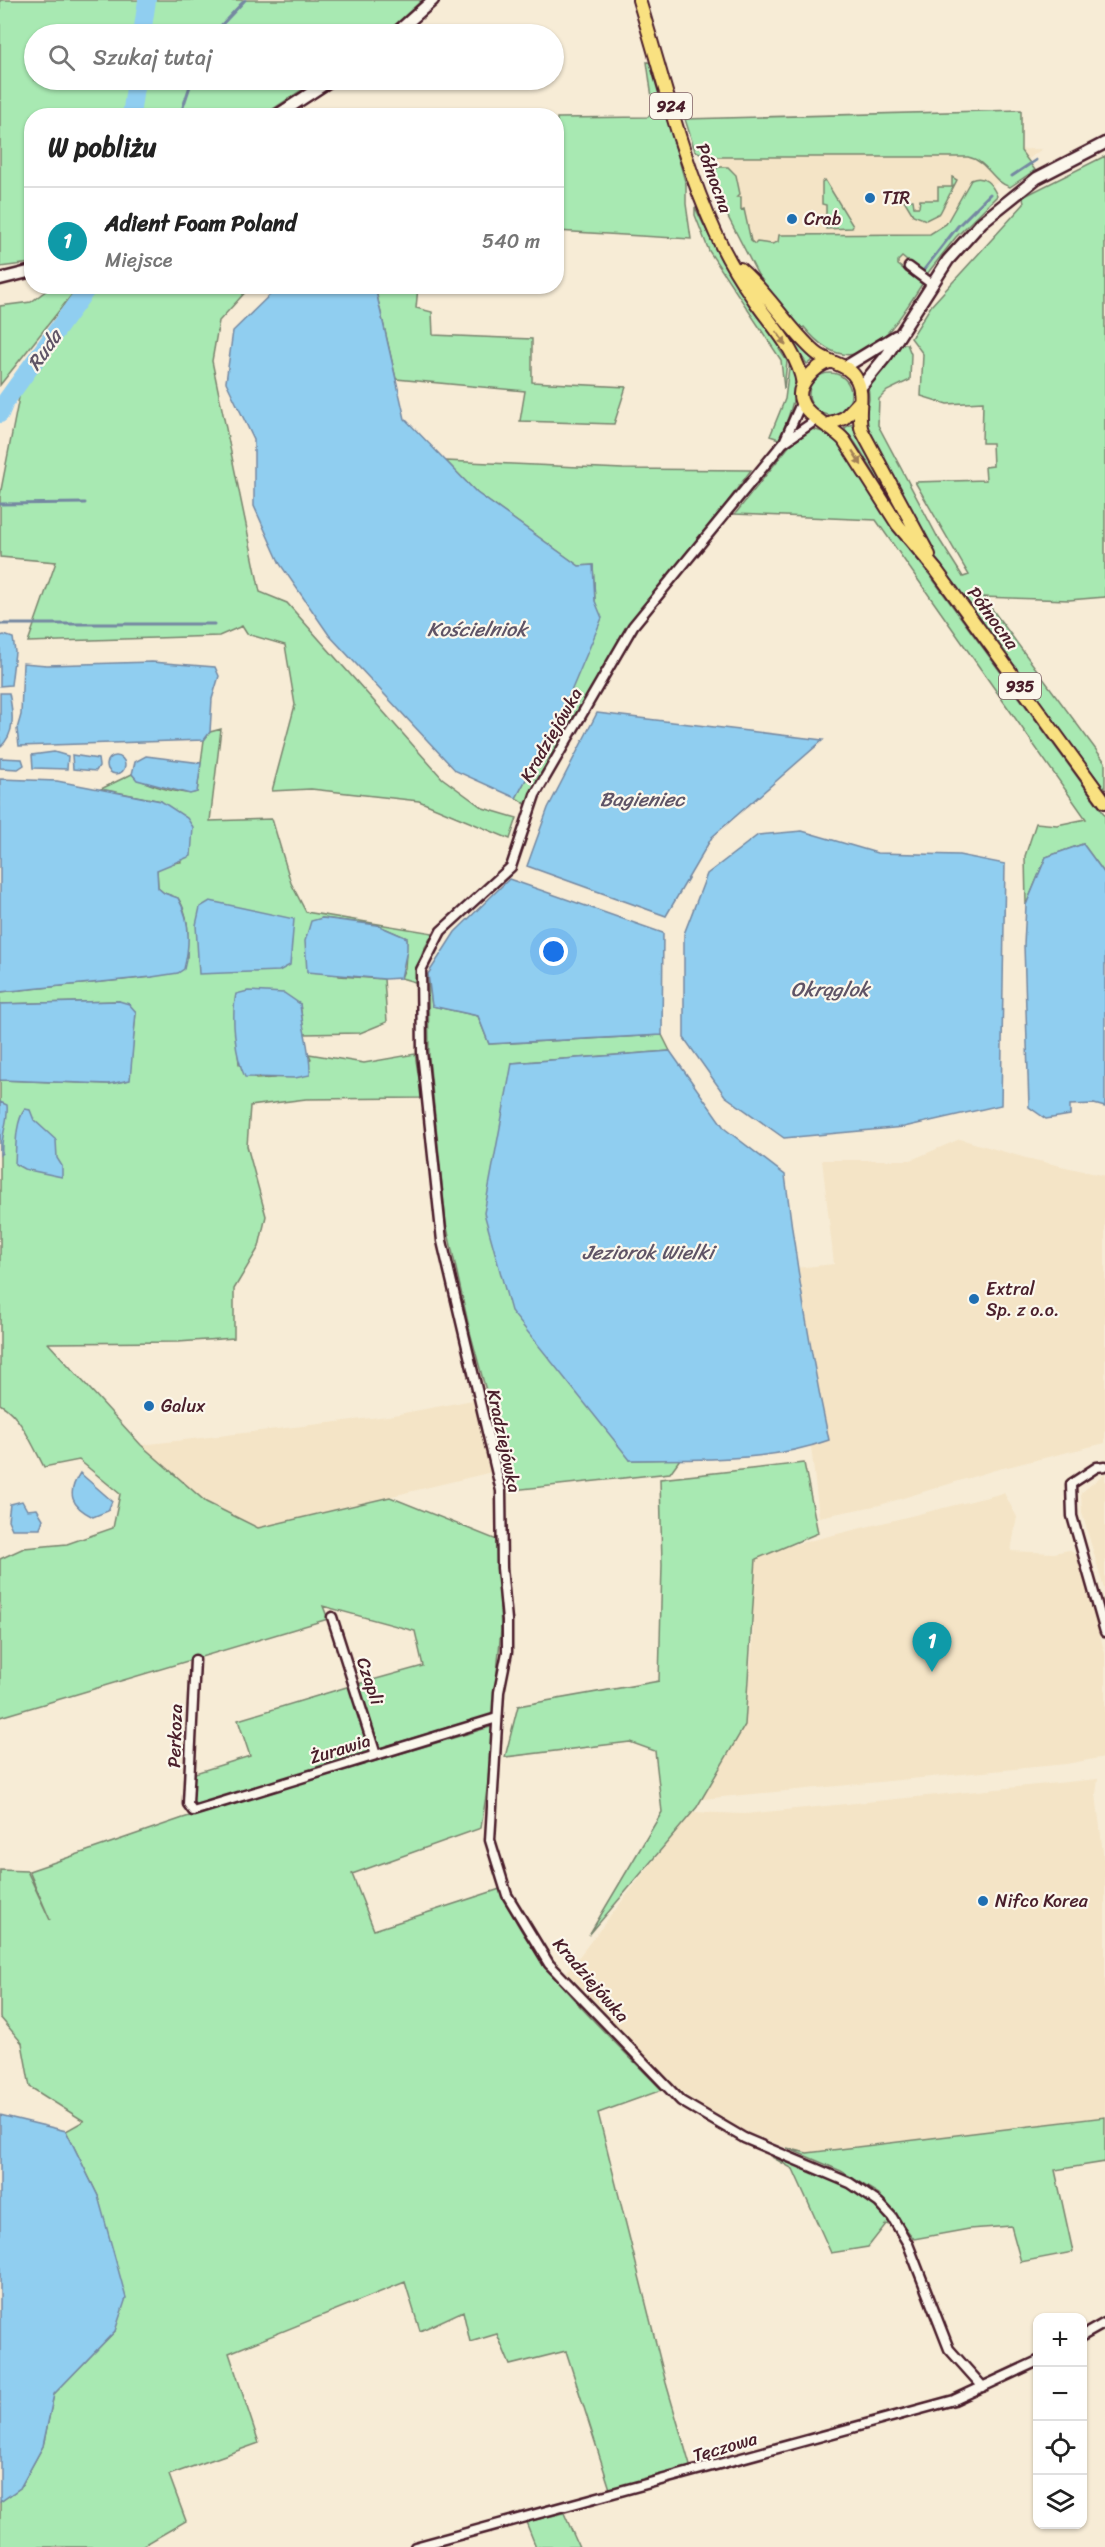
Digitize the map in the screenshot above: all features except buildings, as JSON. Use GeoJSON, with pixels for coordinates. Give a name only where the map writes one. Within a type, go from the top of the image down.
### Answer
{"type":"FeatureCollection","features":[{"type":"Feature","properties":{"kind":"main road"},"geometry":{"type":"LineString","coordinates":[[406,24],[433,0]]}},
{"type":"Feature","properties":{"kind":"main road","name":"Północna"},"geometry":{"type":"LineString","coordinates":[[639,0],[692,176],[716,235],[751,296],[798,363],[803,384]]}},
{"type":"Feature","properties":{"kind":"main road"},"geometry":{"type":"LineString","coordinates":[[288,108],[316,90]]}},
{"type":"Feature","properties":{"kind":"main road"},"geometry":{"type":"LineString","coordinates":[[860,388],[887,355],[948,261],[976,229],[1009,199],[1058,166],[1105,143]]}},
{"type":"Feature","properties":{"kind":"main road","name":"Północna"},"geometry":{"type":"LineString","coordinates":[[732,262],[762,288],[811,349],[831,362]]}},
{"type":"Feature","properties":{"kind":"main road"},"geometry":{"type":"LineString","coordinates":[[0,279],[24,273]]}},
{"type":"Feature","properties":{"kind":"main road"},"geometry":{"type":"LineString","coordinates":[[802,401],[808,413],[821,422],[844,418],[859,402],[860,388],[855,376],[845,367],[899,334]]}},
{"type":"Feature","properties":{"kind":"main road"},"geometry":{"type":"LineString","coordinates":[[803,384],[816,369],[831,362]]}},
{"type":"Feature","properties":{"kind":"main road","name":"924"},"geometry":{"type":"LineString","coordinates":[[831,362],[845,367]]}},
{"type":"Feature","properties":{"kind":"main road","name":"924"},"geometry":{"type":"LineString","coordinates":[[802,401],[803,384]]}},
{"type":"Feature","properties":{"kind":"main road","name":"Północna"},"geometry":{"type":"LineString","coordinates":[[859,402],[859,420],[865,437],[936,570]]}},
{"type":"Feature","properties":{"kind":"main road","name":"Północna"},"geometry":{"type":"LineString","coordinates":[[821,422],[844,440],[898,525],[936,570],[1105,802]]}},
{"type":"Feature","properties":{"kind":"street"},"geometry":{"type":"LineString","coordinates":[[909,267],[932,284]]}},
{"type":"Feature","properties":{"kind":"street","name":"Kradziejówka"},"geometry":{"type":"LineString","coordinates":[[802,401],[783,443],[633,626],[535,795],[511,867],[441,931],[421,970],[422,1052],[442,1241],[501,1491],[502,1568],[507,1620],[507,1652],[499,1692],[490,1840],[507,1895],[549,1964],[681,2101],[744,2138],[850,2182],[879,2203],[892,2217],[908,2244],[949,2349],[983,2387]]}},
{"type":"Feature","properties":{"kind":"street","name":"Kradziejówka"},"geometry":{"type":"LineString","coordinates":[[783,443],[821,422]]}},
{"type":"Feature","properties":{"kind":"street"},"geometry":{"type":"LineString","coordinates":[[1105,1466],[1096,1467],[1071,1484],[1072,1516],[1105,1632]]}},
{"type":"Feature","properties":{"kind":"street","name":"Czapli"},"geometry":{"type":"LineString","coordinates":[[332,1617],[376,1755]]}},
{"type":"Feature","properties":{"kind":"street","name":"Perkoza"},"geometry":{"type":"LineString","coordinates":[[193,1812],[188,1804],[195,1660]]}},
{"type":"Feature","properties":{"kind":"street","name":"Żurawia"},"geometry":{"type":"LineString","coordinates":[[193,1812],[498,1718]]}},
{"type":"Feature","properties":{"kind":"street"},"geometry":{"type":"LineString","coordinates":[[1087,2334],[1105,2324]]}},
{"type":"Feature","properties":{"kind":"street","name":"Tęczowa"},"geometry":{"type":"LineString","coordinates":[[415,2547],[954,2400],[1033,2363]]}},
{"type":"Feature","properties":{"kind":"shaded area"},"geometry":{"type":"Polygon","coordinates":[[[1042,149],[982,194],[915,273],[772,269],[751,246],[709,154],[1042,149]]]}},
{"type":"Feature","properties":{"kind":"shaded area"},"geometry":{"type":"Polygon","coordinates":[[[960,1139],[1026,1158],[1105,1176],[1105,1443],[995,1470],[880,1505],[819,1517],[811,1446],[829,1439],[811,1357],[796,1268],[834,1264],[822,1160],[911,1160],[960,1139]]]}},
{"type":"Feature","properties":{"kind":"shaded area"},"geometry":{"type":"Polygon","coordinates":[[[473,1400],[496,1471],[259,1528],[206,1502],[141,1445],[388,1416],[473,1400]]]}},
{"type":"Feature","properties":{"kind":"shaded area"},"geometry":{"type":"Polygon","coordinates":[[[1105,1473],[1105,1592],[1082,1513],[1081,1493],[1105,1473]]]}},
{"type":"Feature","properties":{"kind":"shaded area"},"geometry":{"type":"Polygon","coordinates":[[[1004,1493],[1017,1517],[1011,1551],[1054,1553],[1069,1550],[1077,1555],[1105,1653],[1105,1757],[1066,1764],[702,1799],[745,1717],[753,1642],[752,1555],[1004,1493]]]}},
{"type":"Feature","properties":{"kind":"shaded area"},"geometry":{"type":"Polygon","coordinates":[[[1098,1779],[1096,1794],[1105,1870],[1105,2117],[807,2153],[787,2148],[744,2131],[693,2101],[662,2075],[567,1972],[691,1812],[745,1814],[1098,1779]]]}},
{"type":"Feature","properties":{"kind":"green space"},"geometry":{"type":"Polygon","coordinates":[[[0,0],[422,0],[396,24],[24,24],[24,90],[302,90],[275,108],[24,108],[24,264],[0,267],[0,0]]]}},
{"type":"Feature","properties":{"kind":"green space"},"geometry":{"type":"Polygon","coordinates":[[[647,62],[652,63],[686,185],[691,239],[564,231],[564,118],[648,117],[654,112],[647,62]]]}},
{"type":"Feature","properties":{"kind":"green space"},"geometry":{"type":"Polygon","coordinates":[[[1021,110],[1021,151],[1035,170],[1010,187],[999,181],[975,159],[968,157],[711,157],[695,151],[685,119],[1021,110]]]}},
{"type":"Feature","properties":{"kind":"green space"},"geometry":{"type":"Polygon","coordinates":[[[1105,156],[1105,597],[1069,600],[983,597],[1105,762],[1105,790],[937,562],[865,422],[869,399],[868,382],[901,344],[907,344],[911,354],[910,380],[887,391],[879,399],[878,425],[937,536],[963,577],[969,575],[915,482],[986,480],[985,467],[993,466],[992,443],[982,443],[983,402],[947,404],[921,396],[923,354],[911,338],[931,306],[1024,204],[1023,197],[1105,156]]]}},
{"type":"Feature","properties":{"kind":"green space"},"geometry":{"type":"Polygon","coordinates":[[[718,167],[728,167],[736,175],[740,194],[737,197],[741,197],[741,210],[744,209],[751,241],[755,244],[757,242],[772,244],[778,242],[779,235],[930,234],[946,224],[971,180],[984,179],[997,196],[956,237],[927,274],[923,274],[902,257],[898,261],[898,265],[922,284],[898,320],[871,347],[856,354],[840,354],[823,345],[804,327],[801,329],[758,275],[711,184],[710,177],[718,167]]]}},
{"type":"Feature","properties":{"kind":"green space"},"geometry":{"type":"Polygon","coordinates":[[[952,177],[957,180],[940,213],[926,220],[913,215],[904,200],[913,200],[914,207],[919,207],[920,200],[938,200],[938,187],[952,187],[952,177]]]}},
{"type":"Feature","properties":{"kind":"green space"},"geometry":{"type":"Polygon","coordinates":[[[825,180],[853,226],[852,228],[826,229],[826,205],[822,204],[822,182],[825,180]]]}},
{"type":"Feature","properties":{"kind":"green space"},"geometry":{"type":"Polygon","coordinates":[[[695,207],[724,261],[787,361],[784,389],[781,360],[709,251],[695,215],[695,207]]]}},
{"type":"Feature","properties":{"kind":"green space"},"geometry":{"type":"Polygon","coordinates":[[[42,294],[72,294],[0,385],[0,306],[31,302],[42,294]]]}},
{"type":"Feature","properties":{"kind":"green space"},"geometry":{"type":"Polygon","coordinates":[[[90,294],[244,294],[219,321],[212,361],[260,592],[287,603],[442,778],[483,808],[517,818],[510,839],[419,801],[311,789],[272,791],[295,705],[285,645],[247,634],[242,626],[219,636],[28,642],[56,562],[0,557],[0,495],[20,392],[85,298],[90,294]]]}},
{"type":"Feature","properties":{"kind":"green space"},"geometry":{"type":"Polygon","coordinates":[[[377,294],[417,294],[416,308],[432,312],[433,335],[532,339],[532,382],[626,387],[614,424],[520,421],[525,391],[396,379],[377,294]]]}},
{"type":"Feature","properties":{"kind":"green space"},"geometry":{"type":"Polygon","coordinates":[[[799,342],[813,360],[807,364],[794,346],[799,342]]]}},
{"type":"Feature","properties":{"kind":"green space"},"geometry":{"type":"Polygon","coordinates":[[[790,360],[795,390],[779,439],[770,436],[785,399],[790,360]]]}},
{"type":"Feature","properties":{"kind":"green space"},"geometry":{"type":"Polygon","coordinates":[[[830,373],[845,379],[851,394],[845,409],[830,415],[815,409],[809,394],[815,379],[830,373]]]}},
{"type":"Feature","properties":{"kind":"green space"},"geometry":{"type":"Polygon","coordinates":[[[852,424],[880,478],[916,538],[844,428],[852,424]]]}},
{"type":"Feature","properties":{"kind":"green space"},"geometry":{"type":"Polygon","coordinates":[[[812,429],[823,432],[839,444],[896,532],[1105,815],[1105,874],[1083,844],[1046,857],[1026,905],[1025,856],[1036,823],[1057,825],[1086,819],[876,520],[735,514],[790,445],[812,429]]]}},
{"type":"Feature","properties":{"kind":"green space"},"geometry":{"type":"Polygon","coordinates":[[[446,461],[623,469],[751,470],[592,686],[532,789],[527,805],[516,798],[564,708],[595,601],[593,565],[579,566],[477,493],[446,461]]]}},
{"type":"Feature","properties":{"kind":"green space"},"geometry":{"type":"Polygon","coordinates":[[[221,729],[210,821],[272,819],[291,883],[306,912],[433,933],[423,951],[415,982],[401,978],[405,968],[407,938],[377,925],[322,918],[339,976],[384,979],[387,1022],[360,1033],[304,1034],[300,1004],[237,1039],[239,1064],[256,1079],[274,1078],[311,1059],[309,1054],[364,1063],[415,1054],[422,1098],[306,1099],[250,1106],[247,1146],[266,1216],[259,1247],[234,1289],[234,1338],[178,1342],[48,1343],[141,1445],[206,1502],[258,1528],[390,1497],[497,1540],[501,1630],[493,1714],[380,1748],[358,1684],[423,1666],[415,1631],[323,1606],[328,1619],[0,1717],[0,1559],[24,1548],[67,1544],[113,1528],[120,1494],[79,1460],[44,1467],[20,1424],[0,1404],[0,1080],[109,1084],[129,1080],[136,1012],[119,1001],[0,1004],[0,992],[152,977],[187,957],[185,912],[178,898],[158,888],[157,870],[166,864],[181,862],[161,801],[101,789],[132,774],[144,782],[163,788],[197,792],[204,740],[210,732],[221,729]]]}},
{"type":"Feature","properties":{"kind":"green space"},"geometry":{"type":"Polygon","coordinates":[[[428,974],[432,1006],[478,1016],[489,1044],[662,1035],[670,1051],[512,1063],[630,1460],[680,1459],[670,1473],[513,1490],[470,1332],[446,1223],[429,1058],[428,974]]]}},
{"type":"Feature","properties":{"kind":"green space"},"geometry":{"type":"Polygon","coordinates":[[[804,1463],[818,1533],[756,1559],[745,1725],[697,1807],[589,1935],[662,1812],[655,1751],[630,1742],[505,1757],[518,1706],[659,1681],[662,1565],[660,1479],[804,1463]]]}},
{"type":"Feature","properties":{"kind":"green space"},"geometry":{"type":"Polygon","coordinates":[[[350,1686],[369,1753],[198,1805],[192,1803],[195,1773],[250,1756],[238,1720],[350,1686]]]}},
{"type":"Feature","properties":{"kind":"green space"},"geometry":{"type":"Polygon","coordinates":[[[497,1725],[481,1828],[352,1874],[374,1930],[500,1889],[514,1918],[550,1972],[593,2021],[662,2090],[598,2113],[666,2383],[691,2469],[610,2489],[566,2351],[510,2365],[497,2334],[470,2342],[463,2311],[420,2331],[405,2282],[229,2353],[259,2443],[169,2475],[186,2521],[141,2547],[0,2547],[0,2502],[20,2488],[43,2446],[54,2394],[115,2331],[98,2196],[66,2131],[84,2121],[30,2087],[22,2043],[0,2017],[0,1870],[27,1871],[50,1920],[29,1871],[183,1818],[497,1725]]]}},
{"type":"Feature","properties":{"kind":"green space"},"geometry":{"type":"Polygon","coordinates":[[[1105,2117],[1105,2162],[1055,2170],[1073,2252],[1021,2262],[1011,2226],[969,2229],[914,2239],[879,2194],[841,2171],[787,2148],[807,2153],[1105,2117]]]}},
{"type":"Feature","properties":{"kind":"green space"},"geometry":{"type":"Polygon","coordinates":[[[772,2157],[836,2180],[871,2201],[893,2226],[886,2224],[868,2247],[831,2253],[793,2169],[772,2157]]]}},
{"type":"Feature","properties":{"kind":"green space"},"geometry":{"type":"Polygon","coordinates":[[[564,2513],[579,2547],[536,2547],[526,2522],[564,2513]]]}},
{"type":"Feature","properties":{"kind":"water","name":"Kościelniok"},"geometry":{"type":"Polygon","coordinates":[[[271,294],[377,294],[405,419],[477,493],[579,566],[593,565],[595,601],[602,618],[564,708],[516,798],[456,771],[329,635],[280,564],[254,506],[254,440],[226,382],[233,331],[271,294]]]}},
{"type":"Feature","properties":{"kind":"water"},"geometry":{"type":"Polygon","coordinates":[[[0,636],[13,638],[15,652],[11,685],[0,686],[0,636]]]}},
{"type":"Feature","properties":{"kind":"water"},"geometry":{"type":"Polygon","coordinates":[[[152,662],[215,667],[219,676],[212,699],[210,732],[204,740],[19,746],[17,729],[21,715],[23,663],[47,665],[152,662]]]}},
{"type":"Feature","properties":{"kind":"water"},"geometry":{"type":"Polygon","coordinates":[[[0,693],[9,693],[12,722],[9,736],[0,747],[0,693]]]}},
{"type":"Feature","properties":{"kind":"water","name":"Bagieniec"},"geometry":{"type":"Polygon","coordinates":[[[597,713],[823,740],[712,837],[666,916],[527,866],[548,808],[597,713]]]}},
{"type":"Feature","properties":{"kind":"water"},"geometry":{"type":"Polygon","coordinates":[[[54,752],[68,756],[67,769],[33,768],[32,755],[54,752]]]}},
{"type":"Feature","properties":{"kind":"water"},"geometry":{"type":"Polygon","coordinates":[[[72,755],[98,759],[99,766],[96,771],[73,769],[72,755]]]}},
{"type":"Feature","properties":{"kind":"water"},"geometry":{"type":"Polygon","coordinates":[[[116,756],[122,759],[125,765],[122,771],[116,774],[110,771],[107,765],[110,759],[116,756]]]}},
{"type":"Feature","properties":{"kind":"water"},"geometry":{"type":"Polygon","coordinates":[[[146,756],[201,763],[197,792],[190,794],[137,780],[132,774],[135,762],[146,756]]]}},
{"type":"Feature","properties":{"kind":"water"},"geometry":{"type":"Polygon","coordinates":[[[0,758],[22,759],[24,765],[18,769],[0,768],[0,758]]]}},
{"type":"Feature","properties":{"kind":"water"},"geometry":{"type":"Polygon","coordinates":[[[0,779],[57,781],[161,801],[187,818],[193,827],[191,856],[157,870],[158,888],[178,898],[185,915],[188,942],[184,969],[178,973],[152,977],[0,992],[0,779]]]}},
{"type":"Feature","properties":{"kind":"water","name":"Okrąglok"},"geometry":{"type":"Polygon","coordinates":[[[802,831],[877,853],[959,855],[1005,864],[1001,1105],[904,1127],[784,1138],[725,1096],[684,1038],[684,934],[707,874],[758,835],[802,831]]]}},
{"type":"Feature","properties":{"kind":"water"},"geometry":{"type":"Polygon","coordinates":[[[1083,844],[1105,874],[1105,1107],[1094,1104],[1070,1105],[1070,1115],[1046,1119],[1029,1107],[1024,945],[1026,905],[1046,857],[1083,844]]]}},
{"type":"Feature","properties":{"kind":"water"},"geometry":{"type":"Polygon","coordinates":[[[509,879],[663,933],[662,1035],[489,1044],[478,1016],[432,1006],[428,974],[455,932],[509,879]]]}},
{"type":"Feature","properties":{"kind":"water"},"geometry":{"type":"Polygon","coordinates":[[[210,901],[294,919],[290,965],[279,971],[199,974],[196,925],[200,907],[210,901]]]}},
{"type":"Feature","properties":{"kind":"water"},"geometry":{"type":"Polygon","coordinates":[[[322,918],[377,925],[407,938],[401,978],[384,979],[307,972],[305,941],[311,921],[322,918]]]}},
{"type":"Feature","properties":{"kind":"water"},"geometry":{"type":"Polygon","coordinates":[[[248,991],[284,993],[300,1004],[310,1075],[295,1078],[245,1077],[236,1048],[234,1014],[236,994],[248,991]]]}},
{"type":"Feature","properties":{"kind":"water"},"geometry":{"type":"Polygon","coordinates":[[[119,1001],[129,1004],[136,1012],[130,1080],[109,1084],[0,1080],[0,1004],[119,1001]]]}},
{"type":"Feature","properties":{"kind":"water","name":"Jeziorok Wielki"},"geometry":{"type":"Polygon","coordinates":[[[670,1051],[725,1129],[785,1175],[804,1308],[829,1440],[781,1453],[756,1456],[630,1460],[511,1311],[484,1213],[512,1063],[670,1051]]]}},
{"type":"Feature","properties":{"kind":"water"},"geometry":{"type":"Polygon","coordinates":[[[0,1102],[7,1105],[7,1117],[0,1155],[0,1102]]]}},
{"type":"Feature","properties":{"kind":"water"},"geometry":{"type":"Polygon","coordinates":[[[25,1109],[30,1110],[34,1120],[56,1140],[57,1158],[62,1166],[62,1177],[24,1169],[15,1164],[18,1128],[25,1109]]]}},
{"type":"Feature","properties":{"kind":"water"},"geometry":{"type":"Polygon","coordinates":[[[80,1473],[112,1501],[108,1511],[93,1517],[76,1504],[72,1493],[80,1473]]]}},
{"type":"Feature","properties":{"kind":"water"},"geometry":{"type":"Polygon","coordinates":[[[22,1501],[27,1510],[37,1509],[43,1519],[40,1529],[12,1529],[8,1520],[10,1504],[22,1501]]]}},
{"type":"Feature","properties":{"kind":"water"},"geometry":{"type":"Polygon","coordinates":[[[0,2115],[66,2131],[98,2196],[126,2298],[115,2331],[54,2394],[43,2446],[20,2488],[0,2502],[0,2115]]]}},
{"type":"Feature","properties":{"kind":"waterway","name":"Ruda"},"geometry":{"type":"LineString","coordinates":[[143,0],[147,5],[153,0]]}},
{"type":"Feature","properties":{"kind":"waterway","name":"Ruda"},"geometry":{"type":"LineString","coordinates":[[143,24],[147,0]]}},
{"type":"Feature","properties":{"kind":"waterway"},"geometry":{"type":"LineString","coordinates":[[222,24],[245,0]]}},
{"type":"Feature","properties":{"kind":"waterway","name":"Ruda"},"geometry":{"type":"LineString","coordinates":[[132,108],[135,90]]}},
{"type":"Feature","properties":{"kind":"waterway"},"geometry":{"type":"LineString","coordinates":[[183,108],[189,90]]}},
{"type":"Feature","properties":{"kind":"waterway"},"geometry":{"type":"LineString","coordinates":[[1012,176],[1036,160]]}},
{"type":"Feature","properties":{"kind":"waterway"},"geometry":{"type":"LineString","coordinates":[[923,271],[958,226],[990,194]]}},
{"type":"Feature","properties":{"kind":"waterway","name":"Ruda"},"geometry":{"type":"LineString","coordinates":[[0,414],[5,402],[83,294]]}},
{"type":"Feature","properties":{"kind":"waterway"},"geometry":{"type":"LineString","coordinates":[[0,504],[85,503]]}},
{"type":"Feature","properties":{"kind":"waterway"},"geometry":{"type":"LineString","coordinates":[[0,624],[214,624]]}},
{"type":"Feature","properties":{"kind":"place","name":"TIR"},"geometry":{"type":"Point","coordinates":[870,198]}},
{"type":"Feature","properties":{"kind":"place","name":"Crab"},"geometry":{"type":"Point","coordinates":[792,219]}},
{"type":"Feature","properties":{"kind":"place","name":"Extral Sp. z o.o."},"geometry":{"type":"Point","coordinates":[974,1299]}},
{"type":"Feature","properties":{"kind":"place","name":"Galux"},"geometry":{"type":"Point","coordinates":[149,1406]}},
{"type":"Feature","properties":{"kind":"place","name":"Adient Foam Poland"},"geometry":{"type":"Point","coordinates":[932,1672]}},
{"type":"Feature","properties":{"kind":"place","name":"Nifco Korea"},"geometry":{"type":"Point","coordinates":[983,1901]}}]}
